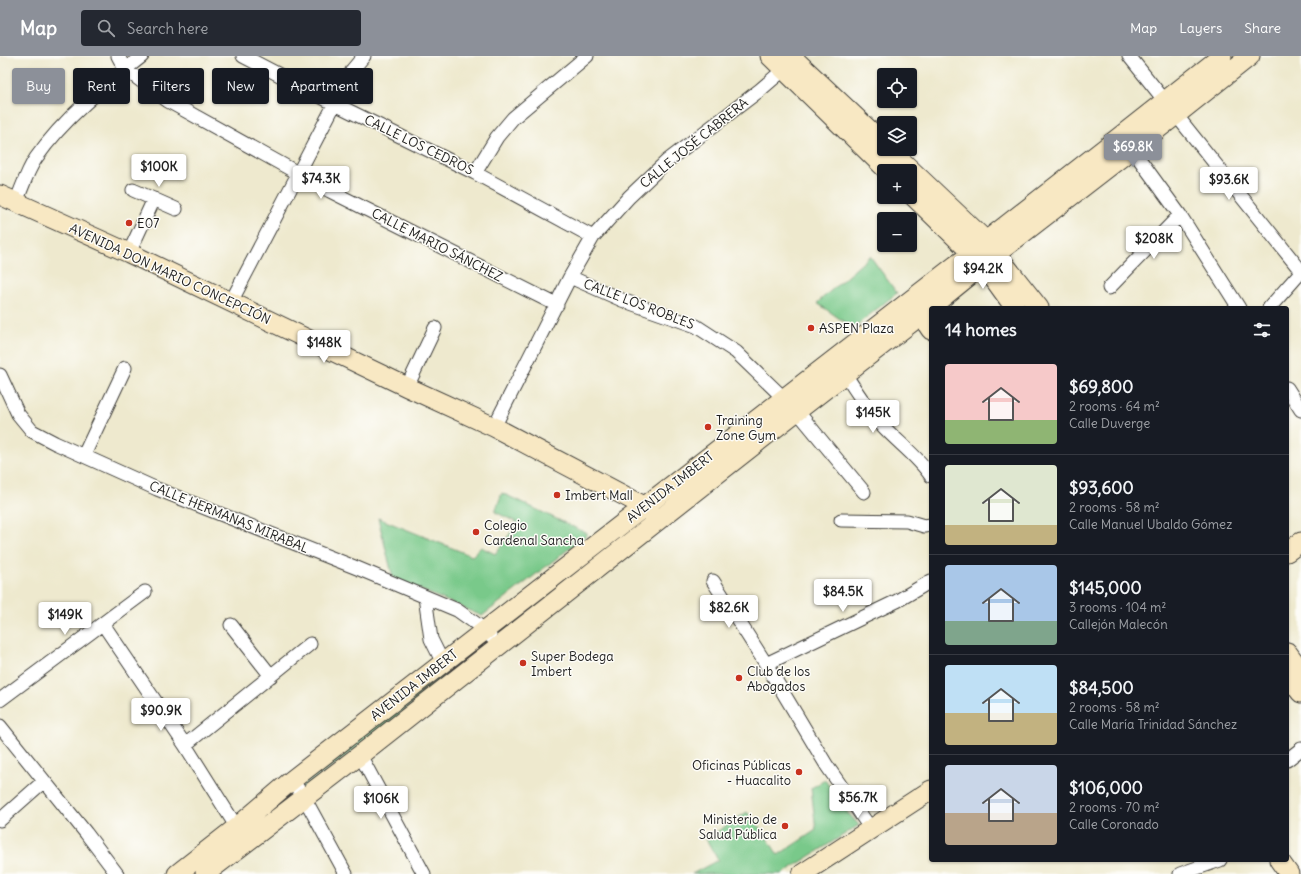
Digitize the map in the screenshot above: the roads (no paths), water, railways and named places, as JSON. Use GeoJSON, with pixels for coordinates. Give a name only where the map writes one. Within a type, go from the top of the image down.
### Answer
{"type":"FeatureCollection","features":[{"type":"Feature","properties":{"kind":"main road"},"geometry":{"type":"LineString","coordinates":[[770,56],[792,60],[877,138]]}},
{"type":"Feature","properties":{"kind":"main road","name":"AVENIDA IMBERT"},"geometry":{"type":"LineString","coordinates":[[1170,108],[1222,56]]}},
{"type":"Feature","properties":{"kind":"main road","name":"AVENIDA IMBERT"},"geometry":{"type":"LineString","coordinates":[[930,306],[984,254],[1170,108],[1250,56]]}},
{"type":"Feature","properties":{"kind":"main road"},"geometry":{"type":"LineString","coordinates":[[792,60],[882,164]]}},
{"type":"Feature","properties":{"kind":"main road"},"geometry":{"type":"LineString","coordinates":[[895,156],[984,254],[1037,306]]}},
{"type":"Feature","properties":{"kind":"main road","name":"AVENIDA DON MARIO CONCEPCIÓN"},"geometry":{"type":"LineString","coordinates":[[8,199],[129,253],[407,387],[494,427],[645,506],[658,520]]}},
{"type":"Feature","properties":{"kind":"main road"},"geometry":{"type":"LineString","coordinates":[[917,199],[984,254],[1014,306]]}},
{"type":"Feature","properties":{"kind":"main road","name":"AVENIDA IMBERT"},"geometry":{"type":"LineString","coordinates":[[177,874],[303,797],[658,520],[791,405],[845,374],[929,307]]}},
{"type":"Feature","properties":{"kind":"main road","name":"AVENIDA IMBERT"},"geometry":{"type":"LineString","coordinates":[[205,874],[292,780],[645,506],[921,315]]}},
{"type":"Feature","properties":{"kind":"main road"},"geometry":{"type":"LineString","coordinates":[[1289,551],[1301,542]]}},
{"type":"Feature","properties":{"kind":"main road"},"geometry":{"type":"LineString","coordinates":[[1289,655],[1301,671]]}},
{"type":"Feature","properties":{"kind":"main road"},"geometry":{"type":"LineString","coordinates":[[1289,678],[1301,694]]}},
{"type":"Feature","properties":{"kind":"main road"},"geometry":{"type":"LineString","coordinates":[[813,871],[871,828],[929,791]]}},
{"type":"Feature","properties":{"kind":"main road"},"geometry":{"type":"LineString","coordinates":[[1280,862],[1289,874]]}},
{"type":"Feature","properties":{"kind":"street","name":"CALLE MARIO SÁNCHEZ"},"geometry":{"type":"LineString","coordinates":[[118,56],[124,68]]}},
{"type":"Feature","properties":{"kind":"street"},"geometry":{"type":"LineString","coordinates":[[126,68],[142,56]]}},
{"type":"Feature","properties":{"kind":"street","name":"CALLE LOS CEDROS"},"geometry":{"type":"LineString","coordinates":[[243,56],[277,74]]}},
{"type":"Feature","properties":{"kind":"street"},"geometry":{"type":"LineString","coordinates":[[354,68],[364,56]]}},
{"type":"Feature","properties":{"kind":"street"},"geometry":{"type":"LineString","coordinates":[[475,173],[497,137],[513,118],[587,56]]}},
{"type":"Feature","properties":{"kind":"street"},"geometry":{"type":"LineString","coordinates":[[1129,56],[1301,271],[1271,306]]}},
{"type":"Feature","properties":{"kind":"street","name":"CALLE JOSÉ CABRERA"},"geometry":{"type":"LineString","coordinates":[[494,427],[570,277],[593,237],[629,196],[667,161],[760,90],[792,60]]}},
{"type":"Feature","properties":{"kind":"street","name":"CALLE MARIO SÁNCHEZ"},"geometry":{"type":"LineString","coordinates":[[130,73],[168,101],[298,173],[557,305]]}},
{"type":"Feature","properties":{"kind":"street"},"geometry":{"type":"LineString","coordinates":[[8,199],[35,159],[60,128],[86,104]]}},
{"type":"Feature","properties":{"kind":"street"},"geometry":{"type":"LineString","coordinates":[[231,302],[298,173],[336,104]]}},
{"type":"Feature","properties":{"kind":"street","name":"CALLE LOS CEDROS"},"geometry":{"type":"LineString","coordinates":[[336,104],[475,173],[593,237]]}},
{"type":"Feature","properties":{"kind":"street"},"geometry":{"type":"LineString","coordinates":[[1125,144],[1180,216],[1237,306]]}},
{"type":"Feature","properties":{"kind":"street"},"geometry":{"type":"LineString","coordinates":[[133,190],[176,209]]}},
{"type":"Feature","properties":{"kind":"street"},"geometry":{"type":"LineString","coordinates":[[129,253],[154,199]]}},
{"type":"Feature","properties":{"kind":"street"},"geometry":{"type":"LineString","coordinates":[[1109,288],[1180,216]]}},
{"type":"Feature","properties":{"kind":"street","name":"CALLE LOS ROBLES"},"geometry":{"type":"LineString","coordinates":[[570,277],[622,300],[696,326],[736,352],[791,405],[864,492]]}},
{"type":"Feature","properties":{"kind":"street"},"geometry":{"type":"LineString","coordinates":[[407,387],[435,328]]}},
{"type":"Feature","properties":{"kind":"street"},"geometry":{"type":"LineString","coordinates":[[84,455],[124,368]]}},
{"type":"Feature","properties":{"kind":"street"},"geometry":{"type":"LineString","coordinates":[[845,374],[882,425],[929,474]]}},
{"type":"Feature","properties":{"kind":"street","name":"CALLE HERMANAS MIRABAL"},"geometry":{"type":"LineString","coordinates":[[0,375],[18,414],[32,431],[55,443],[157,489],[349,565],[457,610],[485,630],[498,645]]}},
{"type":"Feature","properties":{"kind":"street"},"geometry":{"type":"LineString","coordinates":[[1292,394],[1301,410]]}},
{"type":"Feature","properties":{"kind":"street"},"geometry":{"type":"LineString","coordinates":[[841,520],[907,521],[924,526],[929,525]]}},
{"type":"Feature","properties":{"kind":"street"},"geometry":{"type":"LineString","coordinates":[[714,581],[827,766],[871,828]]}},
{"type":"Feature","properties":{"kind":"street"},"geometry":{"type":"LineString","coordinates":[[766,664],[897,601],[929,582]]}},
{"type":"Feature","properties":{"kind":"street"},"geometry":{"type":"LineString","coordinates":[[0,700],[146,592]]}},
{"type":"Feature","properties":{"kind":"street"},"geometry":{"type":"LineString","coordinates":[[425,597],[431,639],[443,663]]}},
{"type":"Feature","properties":{"kind":"street"},"geometry":{"type":"LineString","coordinates":[[103,624],[185,745],[241,835]]}},
{"type":"Feature","properties":{"kind":"street"},"geometry":{"type":"LineString","coordinates":[[231,625],[271,676]]}},
{"type":"Feature","properties":{"kind":"street"},"geometry":{"type":"LineString","coordinates":[[185,745],[310,644]]}},
{"type":"Feature","properties":{"kind":"street"},"geometry":{"type":"LineString","coordinates":[[0,726],[117,874]]}},
{"type":"Feature","properties":{"kind":"street"},"geometry":{"type":"LineString","coordinates":[[1289,758],[1301,749]]}},
{"type":"Feature","properties":{"kind":"street"},"geometry":{"type":"LineString","coordinates":[[360,754],[424,874]]}},
{"type":"Feature","properties":{"kind":"street"},"geometry":{"type":"LineString","coordinates":[[292,780],[346,874]]}},
{"type":"Feature","properties":{"kind":"street"},"geometry":{"type":"LineString","coordinates":[[0,820],[44,781]]}},
{"type":"Feature","properties":{"kind":"street"},"geometry":{"type":"LineString","coordinates":[[1180,874],[1214,862]]}},
{"type":"Feature","properties":{"kind":"place","name":"E07"},"geometry":{"type":"Point","coordinates":[129,223]}},
{"type":"Feature","properties":{"kind":"place","name":"ASPEN Plaza"},"geometry":{"type":"Point","coordinates":[811,328]}},
{"type":"Feature","properties":{"kind":"place","name":"Training Zone Gym"},"geometry":{"type":"Point","coordinates":[708,427]}},
{"type":"Feature","properties":{"kind":"place","name":"Imbert Mall"},"geometry":{"type":"Point","coordinates":[557,495]}},
{"type":"Feature","properties":{"kind":"place","name":"Colegio Cardenal Sancha"},"geometry":{"type":"Point","coordinates":[476,532]}},
{"type":"Feature","properties":{"kind":"place","name":"Super Bodega Imbert"},"geometry":{"type":"Point","coordinates":[523,663]}},
{"type":"Feature","properties":{"kind":"place","name":"Club de los Abogados"},"geometry":{"type":"Point","coordinates":[739,678]}},
{"type":"Feature","properties":{"kind":"place","name":"Oficinas Públicas - Huacalito"},"geometry":{"type":"Point","coordinates":[799,772]}},
{"type":"Feature","properties":{"kind":"place","name":"Ministerio de Salud Pública"},"geometry":{"type":"Point","coordinates":[785,826]}}]}
